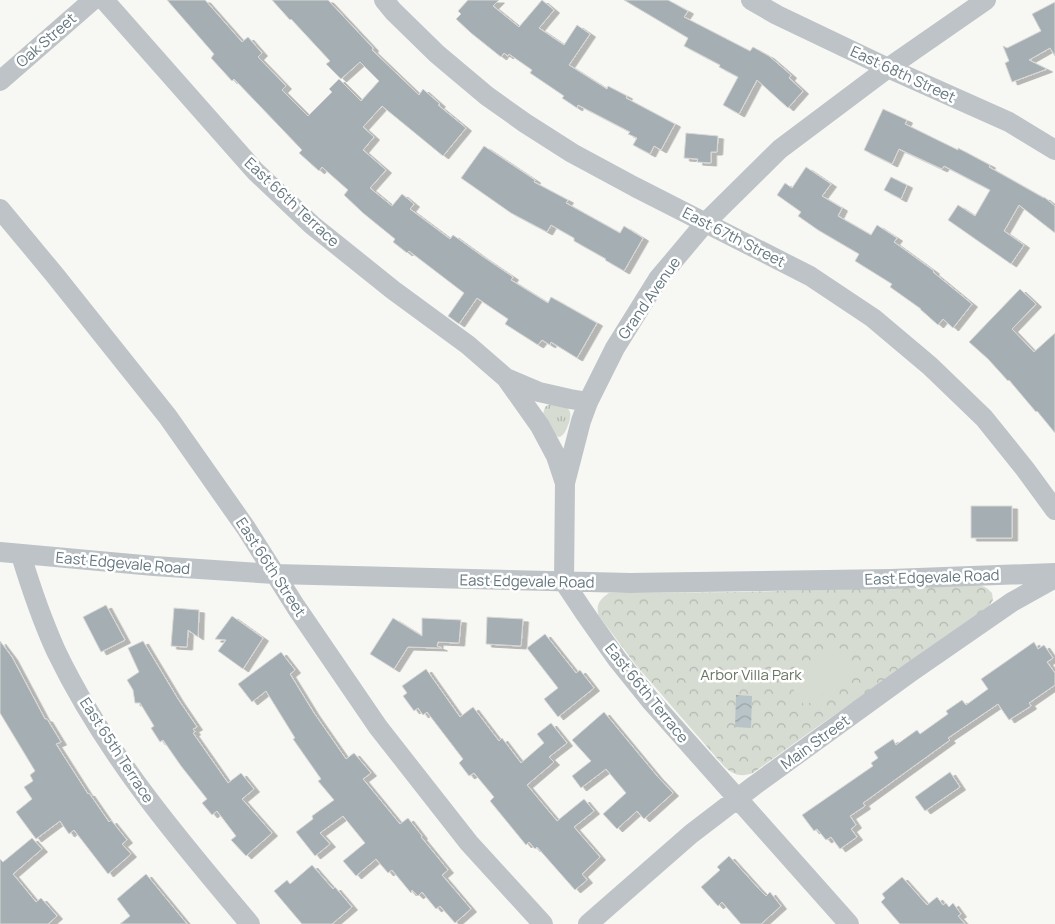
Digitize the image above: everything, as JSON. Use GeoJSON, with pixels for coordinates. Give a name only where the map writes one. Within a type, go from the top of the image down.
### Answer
{"type":"FeatureCollection","features":[{"type":"Feature","properties":{"kind":"street","name":"Oak Street"},"geometry":{"type":"LineString","coordinates":[[0,80],[93,0]]}},
{"type":"Feature","properties":{"kind":"street","name":"East 66th Terrace"},"geometry":{"type":"LineString","coordinates":[[104,0],[255,170],[312,225],[393,290],[468,345],[506,378],[540,426],[556,456],[565,483]]}},
{"type":"Feature","properties":{"kind":"street","name":"East 67th Street"},"geometry":{"type":"LineString","coordinates":[[384,0],[437,54],[487,96],[525,123],[572,153],[635,187],[810,276],[873,318],[930,366],[984,418],[1055,510]]}},
{"type":"Feature","properties":{"kind":"street","name":"East 68th Street"},"geometry":{"type":"LineString","coordinates":[[751,0],[776,15],[888,68],[1009,122],[1055,150]]}},
{"type":"Feature","properties":{"kind":"street","name":"Grand Avenue"},"geometry":{"type":"LineString","coordinates":[[564,582],[565,483],[581,421],[588,402],[615,348],[658,280],[706,222],[780,149],[888,68],[986,0]]}},
{"type":"Feature","properties":{"kind":"street","name":"East 66th Street"},"geometry":{"type":"LineString","coordinates":[[0,209],[168,417],[246,528],[301,615],[378,727],[469,843],[543,924]]}},
{"type":"Feature","properties":{"kind":"street","name":"East 66th Terrace"},"geometry":{"type":"LineString","coordinates":[[506,378],[539,392],[588,402]]}},
{"type":"Feature","properties":{"kind":"street","name":"East Edgevale Road"},"geometry":{"type":"LineString","coordinates":[[0,552],[154,566],[275,574],[564,582],[630,583],[891,579],[1055,573]]}},
{"type":"Feature","properties":{"kind":"street","name":"East 65th Terrace"},"geometry":{"type":"LineString","coordinates":[[21,555],[35,601],[56,652],[89,712],[126,770],[185,848],[250,924]]}},
{"type":"Feature","properties":{"kind":"street","name":"Main Street"},"geometry":{"type":"LineString","coordinates":[[588,924],[691,834],[737,798],[911,672],[1005,607],[1055,578]]}},
{"type":"Feature","properties":{"kind":"street","name":"East 66th Terrace"},"geometry":{"type":"LineString","coordinates":[[564,582],[584,612],[650,700],[849,924]]}},
{"type":"Feature","properties":{"kind":"green space"},"geometry":{"type":"Polygon","coordinates":[[[549,404],[566,408],[570,413],[569,423],[565,432],[560,437],[555,436],[543,414],[545,407],[549,404]]]}},
{"type":"Feature","properties":{"kind":"green space","name":"Arbor Villa Park"},"geometry":{"type":"Polygon","coordinates":[[[972,585],[985,587],[990,590],[993,600],[988,608],[753,773],[744,775],[732,773],[722,764],[635,664],[599,616],[598,609],[601,600],[609,593],[743,592],[972,585]]]}},
{"type":"Feature","properties":{"kind":"green space"},"geometry":{"type":"Polygon","coordinates":[[[840,648],[856,672],[805,706],[788,682],[840,648]]]}},
{"type":"Feature","properties":{"kind":"water"},"geometry":{"type":"Polygon","coordinates":[[[736,695],[752,696],[751,728],[735,727],[736,695]]]}},
{"type":"Feature","properties":{"kind":"building"},"geometry":{"type":"Polygon","coordinates":[[[167,0],[205,0],[242,42],[248,37],[262,53],[258,57],[286,86],[282,90],[308,116],[332,92],[329,89],[339,79],[361,101],[379,81],[360,62],[341,79],[326,64],[330,61],[272,0],[328,0],[373,48],[372,50],[419,95],[423,89],[440,104],[438,105],[466,128],[443,156],[382,106],[363,127],[374,137],[363,150],[386,170],[370,188],[392,206],[402,194],[414,204],[410,209],[450,239],[453,235],[513,277],[511,280],[548,303],[551,297],[597,323],[577,358],[551,342],[550,345],[542,340],[538,345],[505,324],[508,319],[477,298],[459,324],[448,316],[464,293],[409,251],[407,253],[393,242],[395,239],[344,195],[348,190],[322,167],[319,171],[299,153],[302,150],[234,79],[232,81],[211,58],[214,54],[167,0]]]}},
{"type":"Feature","properties":{"kind":"building"},"geometry":{"type":"Polygon","coordinates":[[[468,0],[499,0],[493,6],[519,27],[542,0],[554,10],[539,28],[564,45],[577,25],[590,34],[569,65],[607,89],[608,86],[627,96],[626,98],[675,124],[661,150],[654,146],[650,154],[633,145],[637,138],[628,134],[630,132],[578,105],[577,108],[562,98],[564,96],[530,73],[532,70],[509,54],[508,56],[504,53],[501,57],[456,19],[461,14],[458,11],[468,0]]]}},
{"type":"Feature","properties":{"kind":"building"},"geometry":{"type":"Polygon","coordinates":[[[624,0],[668,0],[688,11],[684,17],[750,51],[753,47],[769,56],[791,75],[789,78],[803,91],[788,108],[757,80],[739,114],[723,105],[738,77],[684,46],[688,38],[624,0]]]}},
{"type":"Feature","properties":{"kind":"building"},"geometry":{"type":"Polygon","coordinates":[[[1055,2],[1055,56],[1050,48],[1029,60],[1047,69],[1012,82],[1005,63],[1009,61],[1003,46],[1007,48],[1041,31],[1032,14],[1055,2]]]}},
{"type":"Feature","properties":{"kind":"building"},"geometry":{"type":"Polygon","coordinates":[[[883,109],[907,120],[905,124],[958,150],[958,148],[1044,197],[1055,206],[1055,233],[1019,205],[1004,231],[1024,245],[1011,264],[948,220],[958,205],[975,216],[990,190],[944,166],[942,169],[899,149],[892,164],[864,150],[883,109]]]}},
{"type":"Feature","properties":{"kind":"building"},"geometry":{"type":"Polygon","coordinates":[[[686,133],[718,136],[717,152],[711,152],[711,163],[697,162],[698,159],[684,158],[686,133]]]}},
{"type":"Feature","properties":{"kind":"building"},"geometry":{"type":"Polygon","coordinates":[[[484,146],[535,180],[534,182],[568,200],[566,203],[620,233],[624,226],[643,238],[624,271],[551,225],[547,232],[511,213],[461,178],[484,146]]]}},
{"type":"Feature","properties":{"kind":"building"},"geometry":{"type":"Polygon","coordinates":[[[806,167],[831,184],[822,196],[842,208],[838,216],[871,235],[877,225],[897,238],[894,242],[934,271],[972,304],[953,328],[943,319],[938,325],[921,309],[890,287],[892,284],[855,261],[859,254],[798,216],[801,212],[777,195],[785,183],[792,188],[806,167]]]}},
{"type":"Feature","properties":{"kind":"building"},"geometry":{"type":"Polygon","coordinates":[[[891,177],[907,185],[901,199],[884,190],[891,177]]]}},
{"type":"Feature","properties":{"kind":"building"},"geometry":{"type":"Polygon","coordinates":[[[1020,289],[1036,304],[1012,329],[1034,352],[1055,333],[1055,433],[1009,380],[969,342],[1020,289]]]}},
{"type":"Feature","properties":{"kind":"building"},"geometry":{"type":"Polygon","coordinates":[[[971,506],[1012,506],[1012,538],[971,538],[971,506]]]}},
{"type":"Feature","properties":{"kind":"building"},"geometry":{"type":"Polygon","coordinates":[[[106,605],[125,640],[101,652],[83,617],[106,605]]]}},
{"type":"Feature","properties":{"kind":"building"},"geometry":{"type":"Polygon","coordinates":[[[174,608],[199,610],[198,637],[188,630],[187,647],[171,646],[174,608]]]}},
{"type":"Feature","properties":{"kind":"building"},"geometry":{"type":"Polygon","coordinates":[[[232,616],[263,638],[243,669],[218,651],[226,640],[215,639],[232,616]]]}},
{"type":"Feature","properties":{"kind":"building"},"geometry":{"type":"Polygon","coordinates":[[[487,617],[523,619],[521,646],[486,644],[487,617]]]}},
{"type":"Feature","properties":{"kind":"building"},"geometry":{"type":"Polygon","coordinates":[[[393,618],[422,636],[422,618],[461,620],[459,643],[438,642],[437,646],[442,648],[408,647],[394,669],[370,654],[393,618]]]}},
{"type":"Feature","properties":{"kind":"building"},"geometry":{"type":"Polygon","coordinates":[[[545,634],[576,673],[580,670],[594,688],[558,717],[544,699],[558,688],[527,648],[545,634]]]}},
{"type":"Feature","properties":{"kind":"building"},"geometry":{"type":"Polygon","coordinates":[[[0,641],[12,657],[45,719],[47,719],[61,742],[56,744],[88,794],[109,822],[111,820],[127,840],[122,844],[131,854],[108,874],[74,830],[69,834],[60,821],[36,839],[16,812],[32,799],[24,787],[33,781],[30,775],[35,771],[0,713],[0,641]]]}},
{"type":"Feature","properties":{"kind":"building"},"geometry":{"type":"Polygon","coordinates":[[[143,641],[197,727],[193,729],[195,732],[193,733],[228,783],[241,773],[254,789],[242,799],[272,833],[246,856],[231,840],[236,836],[217,811],[212,815],[202,803],[207,799],[163,740],[160,742],[151,728],[154,726],[140,703],[135,703],[133,690],[127,680],[139,672],[128,648],[143,641]]]}},
{"type":"Feature","properties":{"kind":"building"},"geometry":{"type":"Polygon","coordinates":[[[1034,642],[1038,649],[1044,645],[1053,658],[1047,662],[1055,673],[1055,685],[1029,703],[1031,706],[1009,720],[998,704],[948,738],[950,740],[863,803],[865,806],[850,816],[856,825],[851,829],[857,837],[840,849],[831,837],[826,840],[817,829],[814,831],[802,815],[873,766],[871,763],[878,758],[874,752],[893,739],[896,745],[917,730],[920,734],[948,714],[946,711],[962,700],[966,705],[988,689],[981,679],[1034,642]]]}},
{"type":"Feature","properties":{"kind":"building"},"geometry":{"type":"Polygon","coordinates":[[[281,652],[295,670],[290,674],[346,759],[354,753],[371,773],[363,779],[400,824],[408,818],[448,870],[442,875],[471,909],[455,923],[440,906],[436,909],[422,892],[418,896],[412,890],[411,893],[392,870],[388,873],[376,859],[356,876],[343,861],[365,843],[343,816],[320,833],[330,844],[315,856],[296,832],[313,819],[312,816],[334,800],[318,781],[321,779],[293,739],[295,738],[266,691],[252,702],[238,684],[281,652]]]}},
{"type":"Feature","properties":{"kind":"building"},"geometry":{"type":"Polygon","coordinates":[[[426,669],[460,717],[473,707],[499,741],[502,738],[521,763],[544,743],[537,734],[551,723],[567,743],[549,757],[554,762],[527,785],[557,821],[584,799],[594,811],[574,827],[600,857],[582,874],[587,880],[575,890],[537,847],[535,849],[529,842],[526,845],[490,801],[494,797],[474,773],[469,776],[459,763],[463,759],[427,712],[423,715],[418,708],[414,711],[403,696],[407,693],[402,686],[426,669]]]}},
{"type":"Feature","properties":{"kind":"building"},"geometry":{"type":"Polygon","coordinates":[[[604,712],[673,793],[644,819],[637,811],[617,829],[603,814],[626,793],[606,769],[581,788],[572,776],[591,761],[572,740],[604,712]]]}},
{"type":"Feature","properties":{"kind":"building"},"geometry":{"type":"Polygon","coordinates":[[[950,772],[960,787],[925,811],[915,797],[950,772]]]}},
{"type":"Feature","properties":{"kind":"building"},"geometry":{"type":"Polygon","coordinates":[[[32,838],[42,849],[13,874],[36,902],[41,898],[57,916],[48,924],[0,924],[0,859],[3,862],[32,838]]]}},
{"type":"Feature","properties":{"kind":"building"},"geometry":{"type":"Polygon","coordinates":[[[729,856],[766,896],[770,892],[781,906],[761,924],[741,924],[722,902],[718,906],[701,887],[720,870],[717,867],[729,856]]]}},
{"type":"Feature","properties":{"kind":"building"},"geometry":{"type":"Polygon","coordinates":[[[312,865],[352,907],[332,924],[302,924],[274,891],[287,880],[290,884],[312,865]]]}},
{"type":"Feature","properties":{"kind":"building"},"geometry":{"type":"Polygon","coordinates":[[[146,874],[187,924],[120,924],[130,916],[117,899],[146,874]]]}},
{"type":"Feature","properties":{"kind":"building"},"geometry":{"type":"Polygon","coordinates":[[[902,877],[927,905],[937,897],[943,905],[946,903],[949,907],[953,903],[961,914],[958,916],[965,924],[900,924],[881,902],[885,898],[882,894],[902,877]]]}}]}
